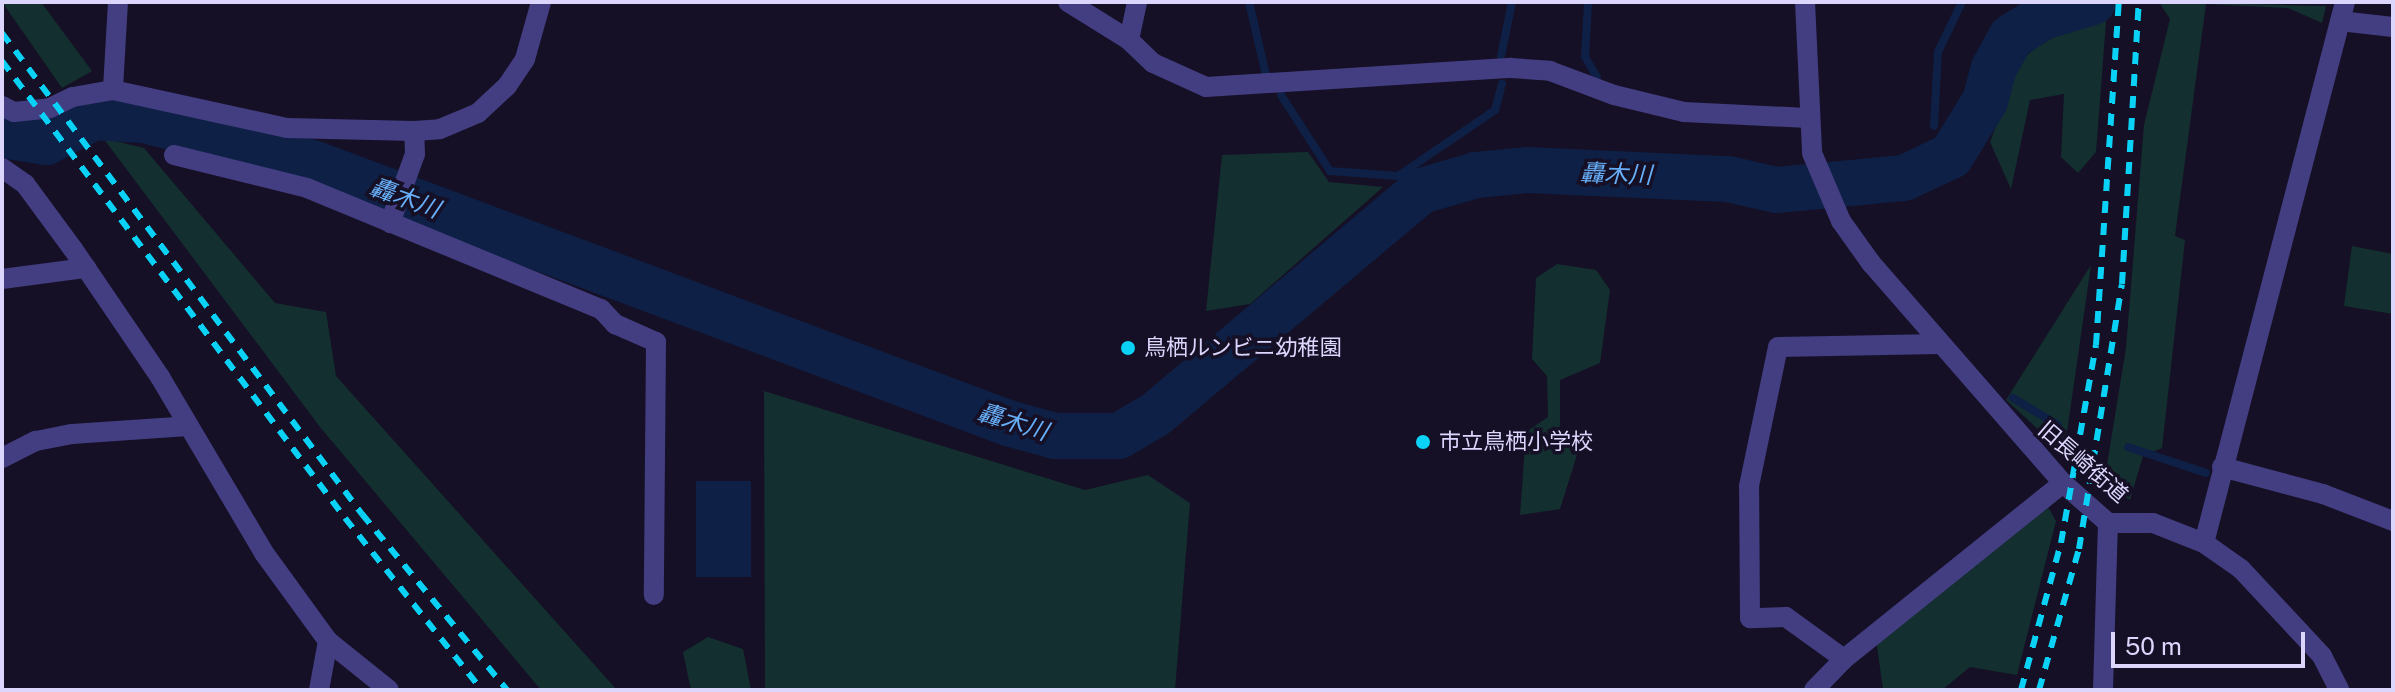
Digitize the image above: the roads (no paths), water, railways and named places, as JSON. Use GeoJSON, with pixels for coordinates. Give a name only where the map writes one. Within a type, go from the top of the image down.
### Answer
{"type":"FeatureCollection","features":[{"type":"Feature","properties":{"kind":"street"},"geometry":{"type":"LineString","coordinates":[[113,90],[118,2]]}},
{"type":"Feature","properties":{"kind":"street"},"geometry":{"type":"LineString","coordinates":[[2,106],[14,112],[50,108],[73,97],[113,90],[287,128],[440,129],[478,113],[507,86],[525,59],[541,2]]}},
{"type":"Feature","properties":{"kind":"street"},"geometry":{"type":"LineString","coordinates":[[1068,2],[1129,40],[1153,63],[1219,89],[1511,68],[1550,71],[1614,95],[1684,112],[1808,118],[1805,2]]}},
{"type":"Feature","properties":{"kind":"street"},"geometry":{"type":"LineString","coordinates":[[1129,40],[1137,2]]}},
{"type":"Feature","properties":{"kind":"street"},"geometry":{"type":"LineString","coordinates":[[2204,543],[2342,11],[2393,27]]}},
{"type":"Feature","properties":{"kind":"street","name":"旧長崎街道"},"geometry":{"type":"LineString","coordinates":[[1808,118],[1812,153],[1834,207],[1871,263],[2063,483],[2108,523],[2153,523],[2204,543],[2285,611],[2322,656],[2339,690]]}},
{"type":"Feature","properties":{"kind":"street"},"geometry":{"type":"LineString","coordinates":[[390,223],[409,171],[414,131]]}},
{"type":"Feature","properties":{"kind":"street"},"geometry":{"type":"LineString","coordinates":[[174,155],[307,188],[601,309],[615,324],[656,342],[654,595]]}},
{"type":"Feature","properties":{"kind":"street"},"geometry":{"type":"LineString","coordinates":[[2,168],[25,184],[86,268],[188,426],[264,553],[328,641],[389,690]]}},
{"type":"Feature","properties":{"kind":"street"},"geometry":{"type":"LineString","coordinates":[[2,279],[86,268]]}},
{"type":"Feature","properties":{"kind":"street"},"geometry":{"type":"LineString","coordinates":[[1844,659],[1786,617],[1750,618],[1749,486],[1778,347],[1939,344]]}},
{"type":"Feature","properties":{"kind":"street"},"geometry":{"type":"LineString","coordinates":[[2,458],[36,441],[72,434],[188,426]]}},
{"type":"Feature","properties":{"kind":"street"},"geometry":{"type":"LineString","coordinates":[[2222,467],[2323,494],[2393,521]]}},
{"type":"Feature","properties":{"kind":"street"},"geometry":{"type":"LineString","coordinates":[[1814,690],[1844,659],[2063,483]]}},
{"type":"Feature","properties":{"kind":"street"},"geometry":{"type":"LineString","coordinates":[[2103,690],[2108,523]]}},
{"type":"Feature","properties":{"kind":"street"},"geometry":{"type":"LineString","coordinates":[[319,690],[328,641]]}},
{"type":"Feature","properties":{"kind":"water"},"geometry":{"type":"Polygon","coordinates":[[[696,481],[751,481],[751,577],[696,577],[696,481]]]}},
{"type":"Feature","properties":{"kind":"waterway"},"geometry":{"type":"LineString","coordinates":[[1249,2],[1266,75]]}},
{"type":"Feature","properties":{"kind":"waterway"},"geometry":{"type":"LineString","coordinates":[[1501,56],[1512,2]]}},
{"type":"Feature","properties":{"kind":"waterway"},"geometry":{"type":"LineString","coordinates":[[1588,2],[1585,57],[1597,77]]}},
{"type":"Feature","properties":{"kind":"waterway"},"geometry":{"type":"LineString","coordinates":[[1934,126],[1938,52],[1962,2]]}},
{"type":"Feature","properties":{"kind":"waterway","name":"轟木川"},"geometry":{"type":"LineString","coordinates":[[2,135],[46,142],[94,117],[144,120],[313,163],[1008,423],[1055,436],[1119,436],[1156,414],[1421,191],[1476,175],[1527,170],[1728,179],[1777,190],[1904,178],[1951,156],[1985,101],[1994,68],[2011,37],[2043,17],[2093,2]]}},
{"type":"Feature","properties":{"kind":"waterway"},"geometry":{"type":"LineString","coordinates":[[1281,95],[1330,171],[1398,176],[1495,110],[1502,84]]}},
{"type":"Feature","properties":{"kind":"waterway"},"geometry":{"type":"LineString","coordinates":[[2013,398],[2058,425]]}},
{"type":"Feature","properties":{"kind":"waterway"},"geometry":{"type":"LineString","coordinates":[[2128,447],[2206,473]]}},
{"type":"Feature","properties":{"kind":"railway"},"geometry":{"type":"LineString","coordinates":[[2021,690],[2061,543],[2096,345],[2119,2]]}},
{"type":"Feature","properties":{"kind":"railway"},"geometry":{"type":"LineString","coordinates":[[2039,690],[2079,549],[2122,284],[2139,2]]}},
{"type":"Feature","properties":{"kind":"railway"},"geometry":{"type":"LineString","coordinates":[[2,33],[362,514],[507,690]]}},
{"type":"Feature","properties":{"kind":"railway"},"geometry":{"type":"LineString","coordinates":[[2,61],[345,518],[482,690]]}},
{"type":"Feature","properties":{"kind":"place","name":"鳥栖ルンビニ幼稚園"},"geometry":{"type":"Point","coordinates":[1128,348]}},
{"type":"Feature","properties":{"kind":"place","name":"市立鳥栖小学校"},"geometry":{"type":"Point","coordinates":[1423,442]}}]}
